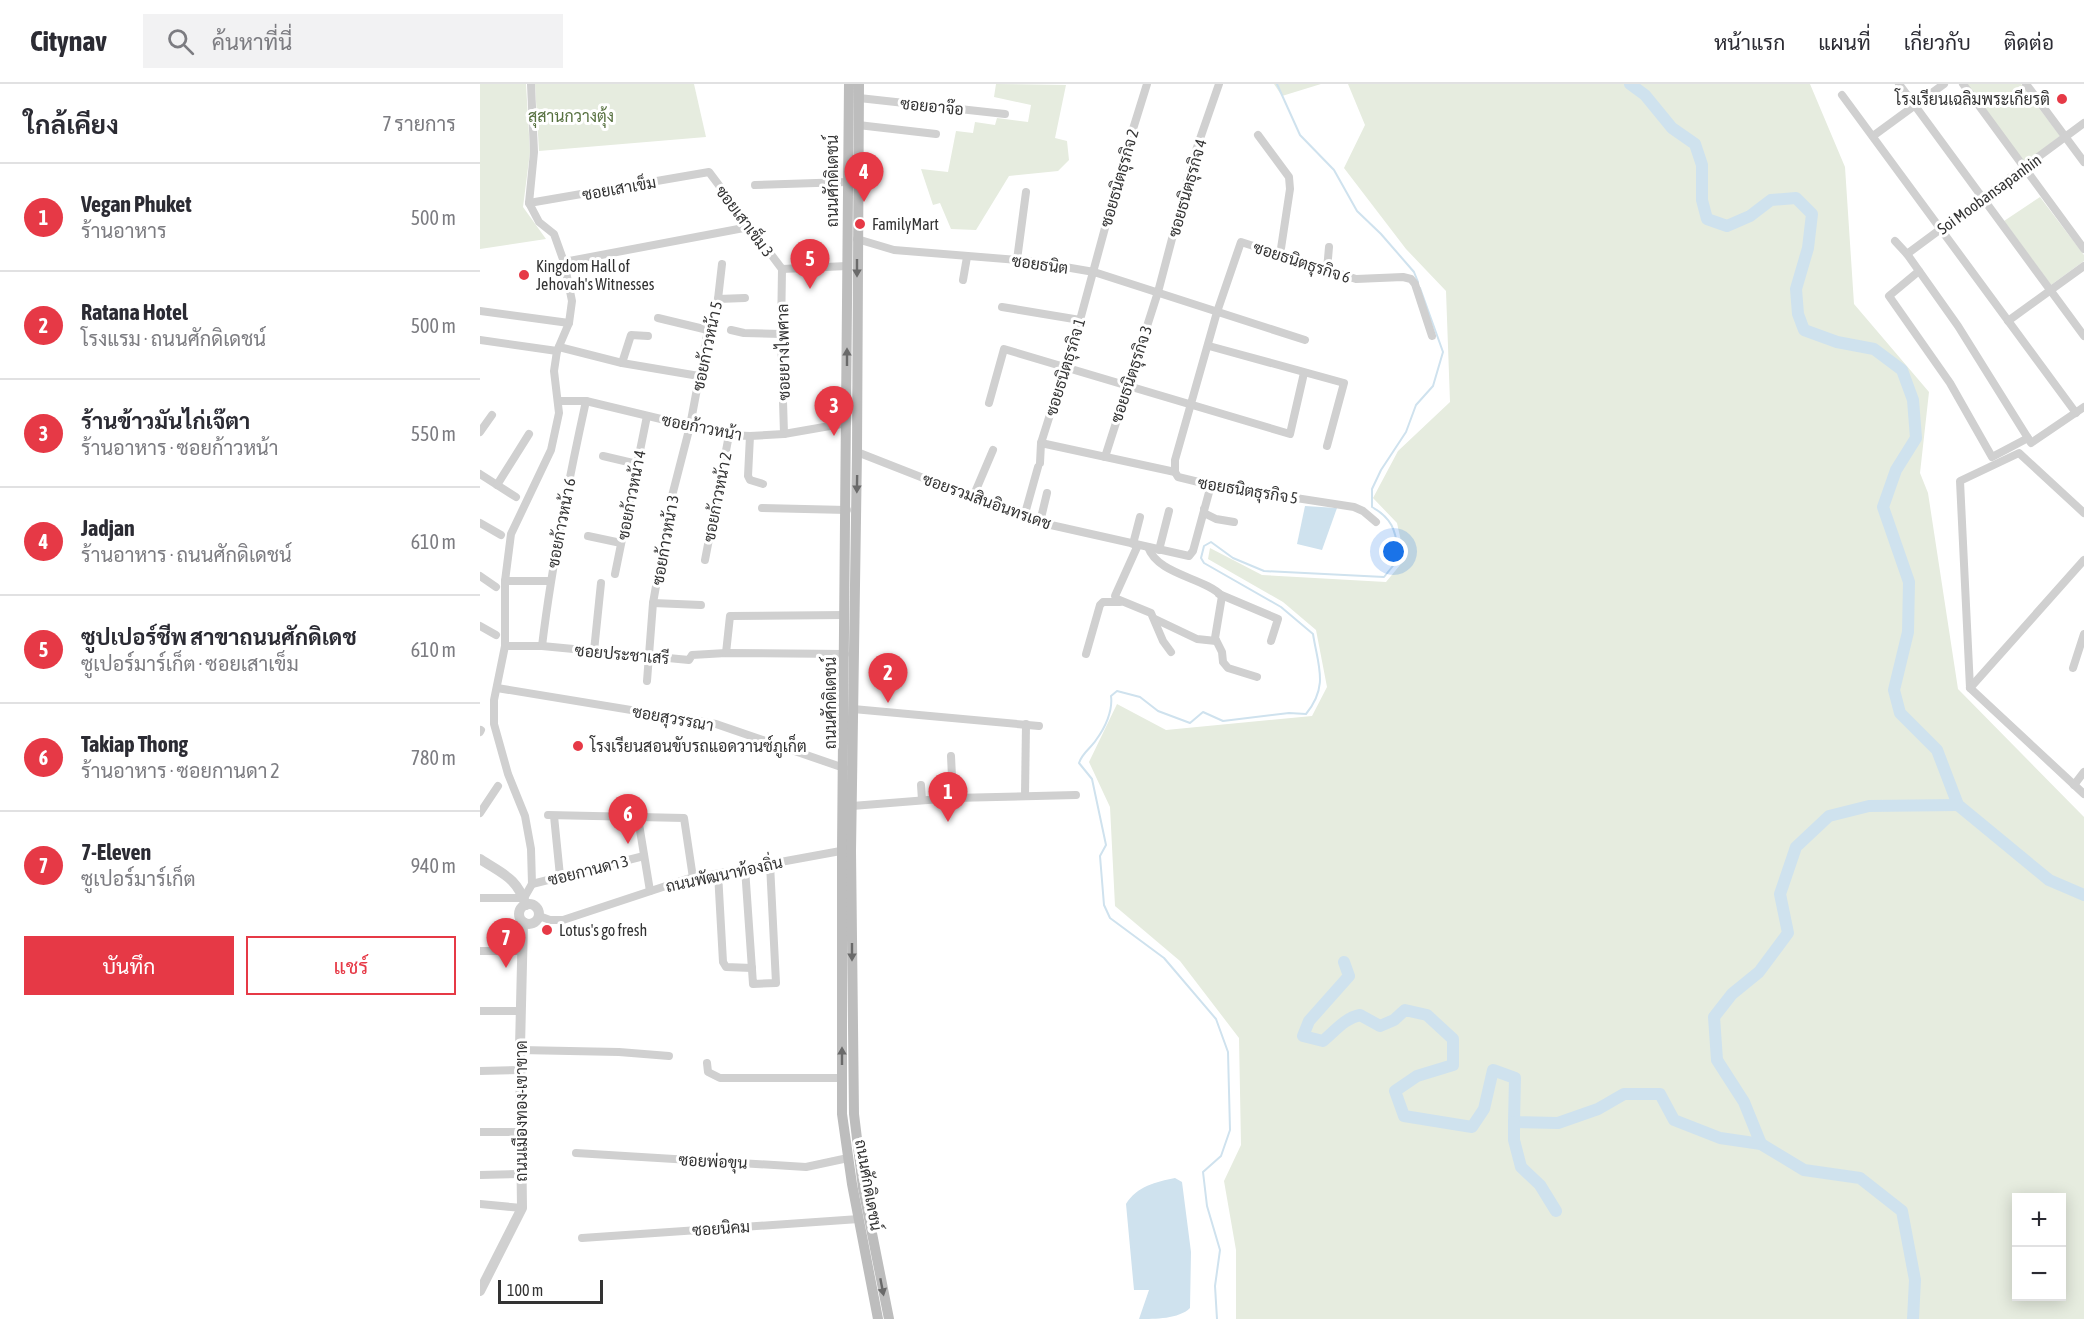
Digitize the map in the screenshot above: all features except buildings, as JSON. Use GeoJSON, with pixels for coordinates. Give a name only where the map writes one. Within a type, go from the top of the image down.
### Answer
{"type":"FeatureCollection","features":[{"type":"Feature","properties":{"kind":"main road","name":"ถนนศักดิเดชน์"},"geometry":{"type":"LineString","coordinates":[[849,84],[845,654],[852,806],[847,850],[842,1114],[878,1319]]}},
{"type":"Feature","properties":{"kind":"main road","name":"ถนนศักดิเดชน์"},"geometry":{"type":"LineString","coordinates":[[859,84],[857,452],[852,709],[844,768],[855,1114],[863,1188],[888,1319]]}},
{"type":"Feature","properties":{"kind":"street"},"geometry":{"type":"LineString","coordinates":[[480,898],[525,901],[536,907],[539,916],[532,924],[523,922],[520,912],[525,901],[532,884],[527,815],[508,774],[494,724],[494,700],[505,646],[505,581],[511,534],[550,450],[559,413],[554,371],[558,349],[569,323],[572,302],[564,262],[554,234],[539,222],[529,203],[534,152],[531,84]]}},
{"type":"Feature","properties":{"kind":"street","name":"ซอยธนิตธุรกิจ 2"},"geometry":{"type":"LineString","coordinates":[[1094,272],[1124,158],[1147,84]]}},
{"type":"Feature","properties":{"kind":"street","name":"ซอยธนิตธุรกิจ 4"},"geometry":{"type":"LineString","coordinates":[[1158,292],[1193,159],[1219,84]]}},
{"type":"Feature","properties":{"kind":"street"},"geometry":{"type":"LineString","coordinates":[[1899,84],[2084,336]]}},
{"type":"Feature","properties":{"kind":"street"},"geometry":{"type":"LineString","coordinates":[[1873,136],[1944,84]]}},
{"type":"Feature","properties":{"kind":"street"},"geometry":{"type":"LineString","coordinates":[[1963,84],[2084,249]]}},
{"type":"Feature","properties":{"kind":"street"},"geometry":{"type":"LineString","coordinates":[[2026,84],[2084,162]]}},
{"type":"Feature","properties":{"kind":"street"},"geometry":{"type":"LineString","coordinates":[[1842,95],[2076,413]]}},
{"type":"Feature","properties":{"kind":"street","name":"ซอยอาจ๊อ"},"geometry":{"type":"LineString","coordinates":[[859,98],[1005,114]]}},
{"type":"Feature","properties":{"kind":"street","name":"Soi Moobansapanhin"},"geometry":{"type":"LineString","coordinates":[[1907,254],[2084,123]]}},
{"type":"Feature","properties":{"kind":"street"},"geometry":{"type":"LineString","coordinates":[[858,125],[936,134]]}},
{"type":"Feature","properties":{"kind":"street"},"geometry":{"type":"LineString","coordinates":[[1258,135],[1289,177],[1290,189],[1280,255]]}},
{"type":"Feature","properties":{"kind":"street","name":"ซอยเสาเข็ม"},"geometry":{"type":"LineString","coordinates":[[529,203],[709,172]]}},
{"type":"Feature","properties":{"kind":"street","name":"ซอยเสาเข็ม 3"},"geometry":{"type":"LineString","coordinates":[[709,172],[782,269]]}},
{"type":"Feature","properties":{"kind":"street"},"geometry":{"type":"LineString","coordinates":[[755,185],[847,182]]}},
{"type":"Feature","properties":{"kind":"street"},"geometry":{"type":"LineString","coordinates":[[1017,260],[1026,192]]}},
{"type":"Feature","properties":{"kind":"street"},"geometry":{"type":"LineString","coordinates":[[564,262],[749,227]]}},
{"type":"Feature","properties":{"kind":"street","name":"ซอยธนิต"},"geometry":{"type":"LineString","coordinates":[[857,239],[894,250],[1017,260],[1094,272],[1305,340]]}},
{"type":"Feature","properties":{"kind":"street"},"geometry":{"type":"LineString","coordinates":[[1895,241],[1907,254],[1958,326],[2031,443],[2084,407]]}},
{"type":"Feature","properties":{"kind":"street","name":"ซอยธนิตธุรกิจ 6"},"geometry":{"type":"LineString","coordinates":[[1217,312],[1241,242],[1356,279],[1403,277],[1411,279],[1432,336]]}},
{"type":"Feature","properties":{"kind":"street"},"geometry":{"type":"LineString","coordinates":[[1327,270],[1329,247]]}},
{"type":"Feature","properties":{"kind":"street"},"geometry":{"type":"LineString","coordinates":[[963,280],[967,256]]}},
{"type":"Feature","properties":{"kind":"street","name":"ซอยก้าวหน้า 5"},"geometry":{"type":"LineString","coordinates":[[690,426],[708,330],[718,299],[722,264]]}},
{"type":"Feature","properties":{"kind":"street"},"geometry":{"type":"LineString","coordinates":[[782,269],[847,266]]}},
{"type":"Feature","properties":{"kind":"street"},"geometry":{"type":"LineString","coordinates":[[2008,321],[2084,266]]}},
{"type":"Feature","properties":{"kind":"street","name":"ซอยยางไพศาล"},"geometry":{"type":"LineString","coordinates":[[782,269],[784,434]]}},
{"type":"Feature","properties":{"kind":"street","name":"ซอยธนิตธุรกิจ 1"},"geometry":{"type":"LineString","coordinates":[[1024,517],[1039,465],[1041,443],[1094,272]]}},
{"type":"Feature","properties":{"kind":"street"},"geometry":{"type":"LineString","coordinates":[[1919,272],[1889,296],[1950,383],[1992,457],[2028,438]]}},
{"type":"Feature","properties":{"kind":"street","name":"ซอยธนิตธุรกิจ 3"},"geometry":{"type":"LineString","coordinates":[[1105,457],[1158,292]]}},
{"type":"Feature","properties":{"kind":"street"},"geometry":{"type":"LineString","coordinates":[[718,299],[745,298]]}},
{"type":"Feature","properties":{"kind":"street"},"geometry":{"type":"LineString","coordinates":[[1002,307],[1080,320]]}},
{"type":"Feature","properties":{"kind":"street"},"geometry":{"type":"LineString","coordinates":[[480,311],[569,323]]}},
{"type":"Feature","properties":{"kind":"street","name":"ซอยธนิตธุรกิจ 5"},"geometry":{"type":"LineString","coordinates":[[1217,312],[1175,460],[1175,472],[1178,477],[1211,485],[1354,507],[1376,522]]}},
{"type":"Feature","properties":{"kind":"street"},"geometry":{"type":"LineString","coordinates":[[658,318],[708,330]]}},
{"type":"Feature","properties":{"kind":"street"},"geometry":{"type":"LineString","coordinates":[[731,330],[744,333],[781,334]]}},
{"type":"Feature","properties":{"kind":"street"},"geometry":{"type":"LineString","coordinates":[[622,363],[631,335],[648,336]]}},
{"type":"Feature","properties":{"kind":"street"},"geometry":{"type":"LineString","coordinates":[[480,340],[558,349],[699,376]]}},
{"type":"Feature","properties":{"kind":"street"},"geometry":{"type":"LineString","coordinates":[[1209,346],[1344,383],[1328,446]]}},
{"type":"Feature","properties":{"kind":"street"},"geometry":{"type":"LineString","coordinates":[[989,403],[1005,349],[1290,434],[1304,373]]}},
{"type":"Feature","properties":{"kind":"street","name":"ซอยก้าวหน้า"},"geometry":{"type":"LineString","coordinates":[[558,401],[586,401],[729,435],[784,434],[847,423]]}},
{"type":"Feature","properties":{"kind":"street","name":"ซอยก้าวหน้า 6"},"geometry":{"type":"LineString","coordinates":[[542,646],[562,510],[586,401]]}},
{"type":"Feature","properties":{"kind":"street"},"geometry":{"type":"LineString","coordinates":[[480,432],[492,415]]}},
{"type":"Feature","properties":{"kind":"street","name":"ซอยก้าวหน้า 4"},"geometry":{"type":"LineString","coordinates":[[615,574],[647,416]]}},
{"type":"Feature","properties":{"kind":"street","name":"ซอยก้าวหน้า 3"},"geometry":{"type":"LineString","coordinates":[[647,681],[653,603],[672,496],[690,426]]}},
{"type":"Feature","properties":{"kind":"street"},"geometry":{"type":"LineString","coordinates":[[496,485],[529,434]]}},
{"type":"Feature","properties":{"kind":"street","name":"ซอยก้าวหน้า 2"},"geometry":{"type":"LineString","coordinates":[[705,560],[729,435]]}},
{"type":"Feature","properties":{"kind":"street"},"geometry":{"type":"LineString","coordinates":[[750,436],[748,476],[750,480],[763,484]]}},
{"type":"Feature","properties":{"kind":"street"},"geometry":{"type":"LineString","coordinates":[[1041,443],[1175,472]]}},
{"type":"Feature","properties":{"kind":"street"},"geometry":{"type":"LineString","coordinates":[[973,497],[993,450]]}},
{"type":"Feature","properties":{"kind":"street","name":"ซอยรวมสินอินทรเดช"},"geometry":{"type":"LineString","coordinates":[[857,452],[1024,517],[1189,556],[1193,551],[1204,509]]}},
{"type":"Feature","properties":{"kind":"street"},"geometry":{"type":"LineString","coordinates":[[2084,513],[2019,453],[1960,482],[1970,688],[2084,794]]}},
{"type":"Feature","properties":{"kind":"street"},"geometry":{"type":"LineString","coordinates":[[603,456],[637,464]]}},
{"type":"Feature","properties":{"kind":"street"},"geometry":{"type":"LineString","coordinates":[[480,474],[516,497]]}},
{"type":"Feature","properties":{"kind":"street"},"geometry":{"type":"LineString","coordinates":[[1211,485],[1204,513],[1213,518],[1234,522]]}},
{"type":"Feature","properties":{"kind":"street"},"geometry":{"type":"LineString","coordinates":[[1040,522],[1047,493]]}},
{"type":"Feature","properties":{"kind":"street"},"geometry":{"type":"LineString","coordinates":[[762,508],[847,510]]}},
{"type":"Feature","properties":{"kind":"street"},"geometry":{"type":"LineString","coordinates":[[1159,549],[1169,511]]}},
{"type":"Feature","properties":{"kind":"street"},"geometry":{"type":"LineString","coordinates":[[1140,517],[1135,544],[1115,594],[1117,599],[1151,613],[1163,641],[1172,652]]}},
{"type":"Feature","properties":{"kind":"street"},"geometry":{"type":"LineString","coordinates":[[480,523],[501,535]]}},
{"type":"Feature","properties":{"kind":"street"},"geometry":{"type":"LineString","coordinates":[[588,536],[621,543]]}},
{"type":"Feature","properties":{"kind":"street"},"geometry":{"type":"LineString","coordinates":[[1148,547],[1150,553],[1185,577],[1207,584],[1220,594],[1278,619],[1271,641]]}},
{"type":"Feature","properties":{"kind":"street"},"geometry":{"type":"LineString","coordinates":[[1970,688],[2084,560]]}},
{"type":"Feature","properties":{"kind":"street"},"geometry":{"type":"LineString","coordinates":[[480,576],[496,587]]}},
{"type":"Feature","properties":{"kind":"street"},"geometry":{"type":"LineString","coordinates":[[505,581],[550,581]]}},
{"type":"Feature","properties":{"kind":"street"},"geometry":{"type":"LineString","coordinates":[[594,651],[601,583]]}},
{"type":"Feature","properties":{"kind":"street"},"geometry":{"type":"LineString","coordinates":[[1220,594],[1222,600],[1215,636],[1222,652],[1223,662],[1228,668],[1257,677]]}},
{"type":"Feature","properties":{"kind":"street"},"geometry":{"type":"LineString","coordinates":[[1086,654],[1101,603],[1124,602]]}},
{"type":"Feature","properties":{"kind":"street"},"geometry":{"type":"LineString","coordinates":[[653,603],[701,605]]}},
{"type":"Feature","properties":{"kind":"street"},"geometry":{"type":"LineString","coordinates":[[726,653],[730,616],[845,615]]}},
{"type":"Feature","properties":{"kind":"street"},"geometry":{"type":"LineString","coordinates":[[1155,619],[1197,639],[1216,641]]}},
{"type":"Feature","properties":{"kind":"street"},"geometry":{"type":"LineString","coordinates":[[480,626],[496,635]]}},
{"type":"Feature","properties":{"kind":"street"},"geometry":{"type":"LineString","coordinates":[[2073,668],[2084,634]]}},
{"type":"Feature","properties":{"kind":"street","name":"ซอยประชาเสรี"},"geometry":{"type":"LineString","coordinates":[[505,646],[542,646],[689,660],[692,655],[726,653],[845,654]]}},
{"type":"Feature","properties":{"kind":"street","name":"ซอยสุวรรณา"},"geometry":{"type":"LineString","coordinates":[[497,688],[716,724],[844,768]]}},
{"type":"Feature","properties":{"kind":"street"},"geometry":{"type":"LineString","coordinates":[[852,709],[1040,726]]}},
{"type":"Feature","properties":{"kind":"street"},"geometry":{"type":"LineString","coordinates":[[1025,795],[1026,724]]}},
{"type":"Feature","properties":{"kind":"street"},"geometry":{"type":"LineString","coordinates":[[951,756],[952,798]]}},
{"type":"Feature","properties":{"kind":"street"},"geometry":{"type":"LineString","coordinates":[[2074,785],[2084,772]]}},
{"type":"Feature","properties":{"kind":"street"},"geometry":{"type":"LineString","coordinates":[[921,785],[922,800]]}},
{"type":"Feature","properties":{"kind":"street"},"geometry":{"type":"LineString","coordinates":[[480,813],[498,786]]}},
{"type":"Feature","properties":{"kind":"street"},"geometry":{"type":"LineString","coordinates":[[852,806],[952,798],[1076,795]]}},
{"type":"Feature","properties":{"kind":"street"},"geometry":{"type":"LineString","coordinates":[[560,876],[551,815],[684,818],[693,878]]}},
{"type":"Feature","properties":{"kind":"street"},"geometry":{"type":"LineString","coordinates":[[638,818],[650,891]]}},
{"type":"Feature","properties":{"kind":"street","name":"ถนนพัฒนาท้องถิ่น"},"geometry":{"type":"LineString","coordinates":[[539,916],[550,920],[562,920],[693,878],[847,850]]}},
{"type":"Feature","properties":{"kind":"street","name":"ซอยกานดา 3"},"geometry":{"type":"LineString","coordinates":[[532,884],[644,856]]}},
{"type":"Feature","properties":{"kind":"street"},"geometry":{"type":"LineString","coordinates":[[480,859],[515,882],[525,901]]}},
{"type":"Feature","properties":{"kind":"street"},"geometry":{"type":"LineString","coordinates":[[745,868],[753,984],[776,983],[770,864]]}},
{"type":"Feature","properties":{"kind":"street"},"geometry":{"type":"LineString","coordinates":[[718,873],[723,962],[726,967],[752,968]]}},
{"type":"Feature","properties":{"kind":"street","name":"ถนนเมืองทอง-เขาขาด"},"geometry":{"type":"LineString","coordinates":[[480,1291],[522,1208],[520,1050],[523,922]]}},
{"type":"Feature","properties":{"kind":"street"},"geometry":{"type":"LineString","coordinates":[[480,951],[522,951]]}},
{"type":"Feature","properties":{"kind":"street"},"geometry":{"type":"LineString","coordinates":[[480,1011],[521,1011]]}},
{"type":"Feature","properties":{"kind":"street"},"geometry":{"type":"LineString","coordinates":[[520,1050],[619,1052],[669,1056]]}},
{"type":"Feature","properties":{"kind":"street"},"geometry":{"type":"LineString","coordinates":[[708,1063],[708,1072],[720,1078],[842,1078]]}},
{"type":"Feature","properties":{"kind":"street"},"geometry":{"type":"LineString","coordinates":[[480,1071],[520,1070]]}},
{"type":"Feature","properties":{"kind":"street"},"geometry":{"type":"LineString","coordinates":[[480,1132],[522,1132]]}},
{"type":"Feature","properties":{"kind":"street","name":"ซอยพ่อขุน"},"geometry":{"type":"LineString","coordinates":[[576,1153],[806,1167],[848,1158]]}},
{"type":"Feature","properties":{"kind":"street"},"geometry":{"type":"LineString","coordinates":[[480,1175],[522,1174]]}},
{"type":"Feature","properties":{"kind":"street"},"geometry":{"type":"LineString","coordinates":[[480,1204],[522,1208]]}},
{"type":"Feature","properties":{"kind":"street","name":"ซอยนิคม"},"geometry":{"type":"LineString","coordinates":[[582,1238],[860,1219]]}},
{"type":"Feature","properties":{"kind":"green space"},"geometry":{"type":"Polygon","coordinates":[[[480,84],[526,84],[530,152],[523,207],[546,239],[480,249],[480,84]]]}},
{"type":"Feature","properties":{"kind":"green space","name":"สุสานกวางตุ้ง"},"geometry":{"type":"Polygon","coordinates":[[[535,84],[694,84],[706,137],[539,151],[535,84]]]}},
{"type":"Feature","properties":{"kind":"green space"},"geometry":{"type":"Polygon","coordinates":[[[996,84],[1066,85],[1055,138],[1067,141],[1069,160],[1058,171],[1009,176],[976,230],[951,229],[940,203],[933,205],[921,169],[948,172],[956,131],[973,133],[975,122],[995,125],[997,118],[1028,122],[1031,105],[994,97],[996,84]]]}},
{"type":"Feature","properties":{"kind":"green space"},"geometry":{"type":"Polygon","coordinates":[[[1274,84],[1321,84],[1282,96],[1274,84]]]}},
{"type":"Feature","properties":{"kind":"green space"},"geometry":{"type":"Polygon","coordinates":[[[1348,84],[1810,84],[1845,167],[1854,304],[1929,392],[1920,473],[1928,493],[1958,689],[2084,817],[2084,1319],[1236,1319],[1236,1250],[1224,1181],[1241,1145],[1239,1038],[1180,961],[1115,906],[1110,807],[1089,762],[1117,704],[1166,730],[1312,716],[1327,687],[1316,630],[1283,602],[1208,559],[1210,548],[1262,575],[1386,582],[1405,559],[1397,523],[1373,498],[1398,451],[1450,402],[1446,291],[1406,249],[1344,168],[1365,125],[1348,84]]]}},
{"type":"Feature","properties":{"kind":"green space"},"geometry":{"type":"Polygon","coordinates":[[[1967,84],[2021,84],[2060,136],[2025,163],[1967,84]]]}},
{"type":"Feature","properties":{"kind":"green space"},"geometry":{"type":"Polygon","coordinates":[[[2040,197],[2084,255],[2084,261],[2051,285],[2004,221],[2040,197]]]}},
{"type":"Feature","properties":{"kind":"water"},"geometry":{"type":"Polygon","coordinates":[[[1305,506],[1337,508],[1322,550],[1297,544],[1305,506]]]}},
{"type":"Feature","properties":{"kind":"water"},"geometry":{"type":"Polygon","coordinates":[[[1175,1178],[1182,1182],[1191,1252],[1190,1308],[1173,1316],[1139,1319],[1149,1290],[1134,1290],[1126,1204],[1141,1189],[1175,1178]]]}},
{"type":"Feature","properties":{"kind":"waterway"},"geometry":{"type":"LineString","coordinates":[[1277,84],[1300,135],[1334,170],[1357,211],[1381,234],[1414,272],[1418,282]]}},
{"type":"Feature","properties":{"kind":"waterway"},"geometry":{"type":"LineString","coordinates":[[1630,84],[1645,95],[1672,128],[1695,144],[1702,165],[1702,200],[1707,219],[1727,226],[1750,216],[1771,200],[1796,198],[1812,214],[1808,248],[1796,289],[1798,314],[1804,330],[1837,342],[1874,349],[1902,370],[1913,400],[1916,438],[1896,470],[1883,507],[1909,582],[1908,632],[1894,690],[1900,713],[1937,750],[1958,805],[2049,880],[2084,895]]}},
{"type":"Feature","properties":{"kind":"waterway"},"geometry":{"type":"LineString","coordinates":[[1217,1319],[1215,1286],[1220,1250],[1207,1206],[1203,1172],[1221,1156],[1230,1130],[1228,1052],[1216,1019],[1164,958],[1110,918],[1104,905],[1100,856],[1106,845],[1092,779],[1079,763],[1108,719],[1111,696],[1117,691],[1140,697],[1158,711],[1190,723],[1203,712],[1223,721],[1289,713],[1306,714],[1318,694],[1320,685],[1313,634],[1281,607],[1204,563],[1201,558],[1204,546],[1211,542],[1233,558],[1264,571],[1384,577],[1400,557],[1390,522],[1372,507],[1372,489],[1381,470],[1406,432],[1416,405],[1433,386],[1443,352],[1420,288]]}},
{"type":"Feature","properties":{"kind":"waterway"},"geometry":{"type":"LineString","coordinates":[[1761,1144],[1744,1102],[1717,1060],[1714,1017],[1732,994],[1759,972],[1788,933],[1780,894],[1796,847],[1829,816],[1869,806],[1958,805]]}},
{"type":"Feature","properties":{"kind":"waterway"},"geometry":{"type":"LineString","coordinates":[[1344,962],[1349,976],[1309,1021],[1303,1036],[1323,1041],[1340,1025],[1360,1015],[1380,1026],[1394,1020],[1405,1010],[1427,1015],[1453,1039],[1453,1065],[1417,1076],[1395,1091],[1404,1116],[1472,1127],[1484,1109],[1493,1070],[1515,1078],[1514,1122],[1558,1123],[1598,1109],[1624,1094],[1660,1094],[1674,1120],[1720,1138],[1761,1144],[1804,1170],[1860,1178],[1902,1211],[1915,1280],[1913,1319]]}},
{"type":"Feature","properties":{"kind":"waterway"},"geometry":{"type":"LineString","coordinates":[[1514,1122],[1514,1140],[1521,1167],[1540,1185],[1556,1211]]}},
{"type":"Feature","properties":{"kind":"place","name":"โรงเรียนเฉลิมพระเกียรติ"},"geometry":{"type":"Point","coordinates":[2062,99]}},
{"type":"Feature","properties":{"kind":"place","name":"Jadjan"},"geometry":{"type":"Point","coordinates":[864,202]}},
{"type":"Feature","properties":{"kind":"place","name":"FamilyMart"},"geometry":{"type":"Point","coordinates":[860,224]}},
{"type":"Feature","properties":{"kind":"place","name":"Kingdom Hall of Jehovah's Witnesses"},"geometry":{"type":"Point","coordinates":[524,275]}},
{"type":"Feature","properties":{"kind":"place","name":"ซูปเปอร์ชีพ สาขาถนนศักดิเดช"},"geometry":{"type":"Point","coordinates":[810,289]}},
{"type":"Feature","properties":{"kind":"place","name":"ร้านข้าวมันไก่เจ๊ตา"},"geometry":{"type":"Point","coordinates":[834,436]}},
{"type":"Feature","properties":{"kind":"place","name":"Ratana Hotel"},"geometry":{"type":"Point","coordinates":[888,703]}},
{"type":"Feature","properties":{"kind":"place","name":"โรงเรียนสอนขับรถแอดวานซ์ภูเก็ต"},"geometry":{"type":"Point","coordinates":[578,746]}},
{"type":"Feature","properties":{"kind":"place","name":"Vegan Phuket"},"geometry":{"type":"Point","coordinates":[948,822]}},
{"type":"Feature","properties":{"kind":"place","name":"Takiap Thong"},"geometry":{"type":"Point","coordinates":[628,844]}},
{"type":"Feature","properties":{"kind":"place","name":"Lotus's go fresh"},"geometry":{"type":"Point","coordinates":[547,930]}},
{"type":"Feature","properties":{"kind":"place","name":"7-Eleven"},"geometry":{"type":"Point","coordinates":[506,968]}}]}
